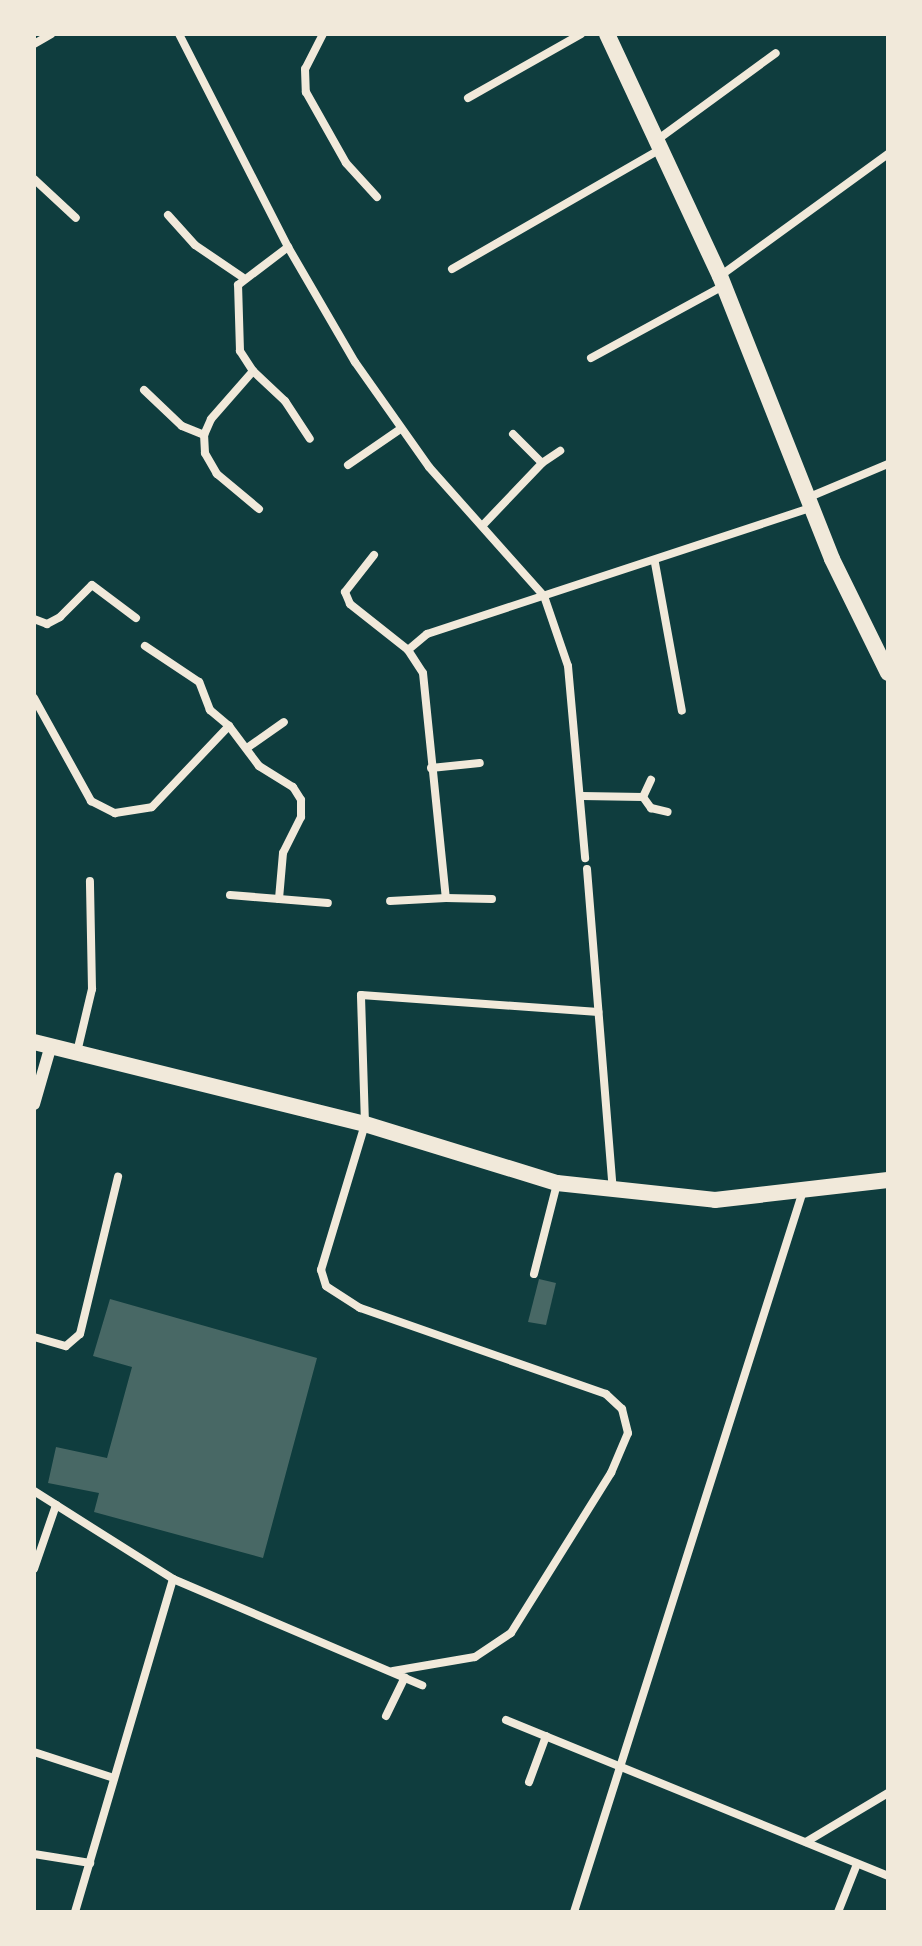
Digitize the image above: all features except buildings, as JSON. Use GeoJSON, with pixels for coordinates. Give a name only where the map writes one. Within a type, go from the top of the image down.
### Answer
{"type":"FeatureCollection","features":[{"type":"Feature","properties":{"kind":"main road"},"geometry":{"type":"LineString","coordinates":[[607,34],[722,281],[809,503],[882,650],[888,673]]}},
{"type":"Feature","properties":{"kind":"main road"},"geometry":{"type":"LineString","coordinates":[[42,1044],[365,1124],[557,1183],[613,1192],[715,1200],[888,1180]]}},
{"type":"Feature","properties":{"kind":"street"},"geometry":{"type":"LineString","coordinates":[[34,44],[51,34]]}},
{"type":"Feature","properties":{"kind":"street"},"geometry":{"type":"LineString","coordinates":[[179,34],[288,247],[399,430],[544,596],[568,666],[582,796],[585,858]]}},
{"type":"Feature","properties":{"kind":"street"},"geometry":{"type":"LineString","coordinates":[[323,34],[305,69],[306,92],[353,174],[377,197]]}},
{"type":"Feature","properties":{"kind":"street"},"geometry":{"type":"LineString","coordinates":[[468,98],[581,34]]}},
{"type":"Feature","properties":{"kind":"street"},"geometry":{"type":"LineString","coordinates":[[452,269],[659,144],[776,53]]}},
{"type":"Feature","properties":{"kind":"street"},"geometry":{"type":"LineString","coordinates":[[591,358],[722,281],[888,154]]}},
{"type":"Feature","properties":{"kind":"street"},"geometry":{"type":"LineString","coordinates":[[34,179],[76,218]]}},
{"type":"Feature","properties":{"kind":"street"},"geometry":{"type":"LineString","coordinates":[[168,215],[195,245],[242,277]]}},
{"type":"Feature","properties":{"kind":"street"},"geometry":{"type":"LineString","coordinates":[[288,247],[242,277],[237,293],[240,351],[253,371],[285,401],[310,439]]}},
{"type":"Feature","properties":{"kind":"street"},"geometry":{"type":"LineString","coordinates":[[253,371],[211,419],[204,435],[205,453],[217,474],[259,509]]}},
{"type":"Feature","properties":{"kind":"street"},"geometry":{"type":"LineString","coordinates":[[144,390],[182,426],[204,435]]}},
{"type":"Feature","properties":{"kind":"street"},"geometry":{"type":"LineString","coordinates":[[348,465],[399,430]]}},
{"type":"Feature","properties":{"kind":"street"},"geometry":{"type":"LineString","coordinates":[[513,434],[542,463]]}},
{"type":"Feature","properties":{"kind":"street"},"geometry":{"type":"LineString","coordinates":[[484,524],[542,463],[560,451]]}},
{"type":"Feature","properties":{"kind":"street"},"geometry":{"type":"LineString","coordinates":[[408,650],[427,634],[655,563],[809,503],[888,464]]}},
{"type":"Feature","properties":{"kind":"street"},"geometry":{"type":"LineString","coordinates":[[374,555],[345,592],[350,604],[408,650],[423,673],[446,898]]}},
{"type":"Feature","properties":{"kind":"street"},"geometry":{"type":"LineString","coordinates":[[655,563],[682,711]]}},
{"type":"Feature","properties":{"kind":"street"},"geometry":{"type":"LineString","coordinates":[[34,619],[47,624],[60,617],[92,585],[136,618]]}},
{"type":"Feature","properties":{"kind":"street"},"geometry":{"type":"LineString","coordinates":[[145,646],[199,682],[210,710],[229,726],[259,766],[293,787],[301,800],[301,817],[283,853],[279,899]]}},
{"type":"Feature","properties":{"kind":"street"},"geometry":{"type":"LineString","coordinates":[[34,698],[81,787],[91,801],[115,813],[161,801],[229,726]]}},
{"type":"Feature","properties":{"kind":"street"},"geometry":{"type":"LineString","coordinates":[[247,748],[284,722]]}},
{"type":"Feature","properties":{"kind":"street"},"geometry":{"type":"LineString","coordinates":[[431,768],[480,763]]}},
{"type":"Feature","properties":{"kind":"street"},"geometry":{"type":"LineString","coordinates":[[643,797],[651,780]]}},
{"type":"Feature","properties":{"kind":"street"},"geometry":{"type":"LineString","coordinates":[[582,796],[643,797]]}},
{"type":"Feature","properties":{"kind":"street"},"geometry":{"type":"LineString","coordinates":[[643,797],[651,808],[668,812]]}},
{"type":"Feature","properties":{"kind":"street"},"geometry":{"type":"LineString","coordinates":[[587,869],[613,1192]]}},
{"type":"Feature","properties":{"kind":"street"},"geometry":{"type":"LineString","coordinates":[[77,1052],[92,989],[90,881]]}},
{"type":"Feature","properties":{"kind":"street"},"geometry":{"type":"LineString","coordinates":[[230,895],[328,903]]}},
{"type":"Feature","properties":{"kind":"street"},"geometry":{"type":"LineString","coordinates":[[390,901],[492,899]]}},
{"type":"Feature","properties":{"kind":"street"},"geometry":{"type":"LineString","coordinates":[[393,1671],[475,1657],[511,1633],[611,1473],[628,1433],[622,1409],[606,1394],[334,1295],[321,1270],[365,1124],[361,995],[598,1012]]}},
{"type":"Feature","properties":{"kind":"street"},"geometry":{"type":"LineString","coordinates":[[34,1104],[42,1044]]}},
{"type":"Feature","properties":{"kind":"street"},"geometry":{"type":"LineString","coordinates":[[34,1337],[66,1346],[80,1334],[118,1177]]}},
{"type":"Feature","properties":{"kind":"street"},"geometry":{"type":"LineString","coordinates":[[534,1274],[557,1183]]}},
{"type":"Feature","properties":{"kind":"street"},"geometry":{"type":"LineString","coordinates":[[574,1912],[803,1191]]}},
{"type":"Feature","properties":{"kind":"street"},"geometry":{"type":"LineString","coordinates":[[34,1491],[173,1579],[422,1685]]}},
{"type":"Feature","properties":{"kind":"street"},"geometry":{"type":"LineString","coordinates":[[34,1569],[56,1505]]}},
{"type":"Feature","properties":{"kind":"street"},"geometry":{"type":"LineString","coordinates":[[75,1912],[173,1579]]}},
{"type":"Feature","properties":{"kind":"street"},"geometry":{"type":"LineString","coordinates":[[386,1716],[405,1677]]}},
{"type":"Feature","properties":{"kind":"street"},"geometry":{"type":"LineString","coordinates":[[506,1720],[888,1876]]}},
{"type":"Feature","properties":{"kind":"street"},"geometry":{"type":"LineString","coordinates":[[529,1782],[546,1736]]}},
{"type":"Feature","properties":{"kind":"street"},"geometry":{"type":"LineString","coordinates":[[34,1752],[114,1778]]}},
{"type":"Feature","properties":{"kind":"street"},"geometry":{"type":"LineString","coordinates":[[806,1842],[888,1793]]}},
{"type":"Feature","properties":{"kind":"street"},"geometry":{"type":"LineString","coordinates":[[34,1854],[90,1863]]}},
{"type":"Feature","properties":{"kind":"street"},"geometry":{"type":"LineString","coordinates":[[838,1912],[857,1864]]}}]}
